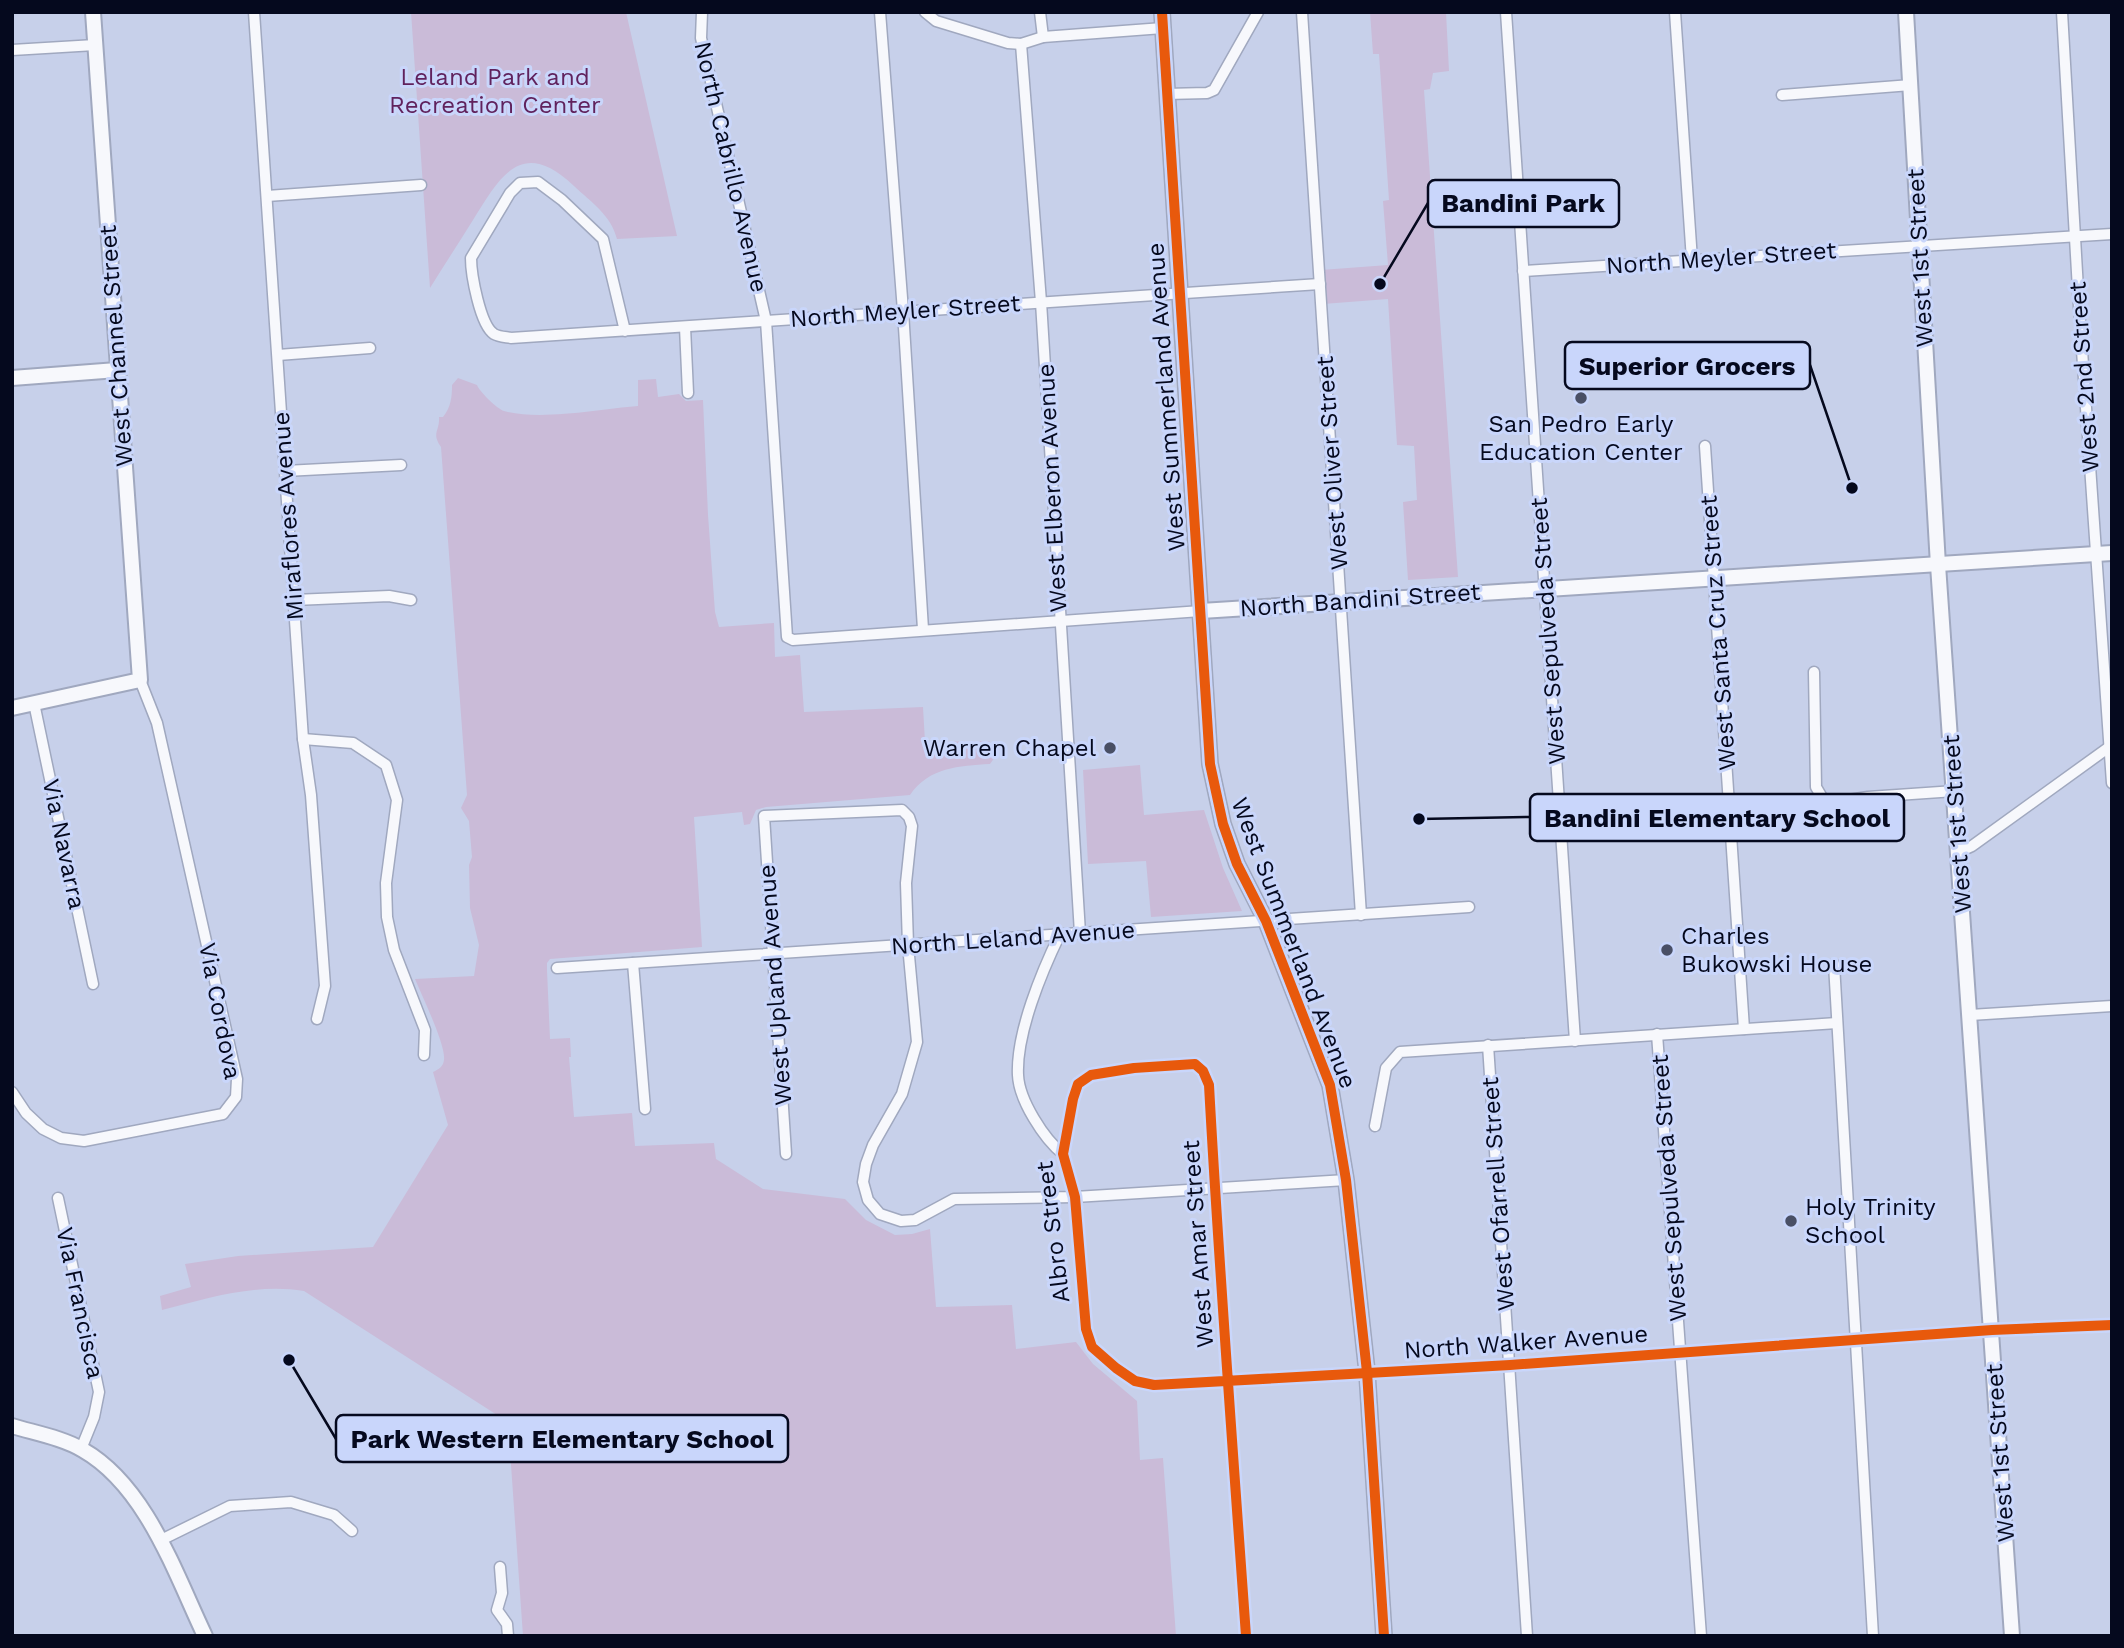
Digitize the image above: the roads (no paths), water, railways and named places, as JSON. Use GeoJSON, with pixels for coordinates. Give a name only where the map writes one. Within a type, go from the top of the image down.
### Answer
{"type":"FeatureCollection","features":[{"type":"Feature","properties":{"kind":"street","name":"West Channel Street"},"geometry":{"type":"LineString","coordinates":[[93,12],[140,680]]}},
{"type":"Feature","properties":{"kind":"street","name":"Miraflores Avenue"},"geometry":{"type":"LineString","coordinates":[[254,12],[303,739],[312,796],[325,986],[317,1019]]}},
{"type":"Feature","properties":{"kind":"street","name":"North Cabrillo Avenue"},"geometry":{"type":"LineString","coordinates":[[702,12],[701,38],[766,321]]}},
{"type":"Feature","properties":{"kind":"street"},"geometry":{"type":"LineString","coordinates":[[880,12],[903,311],[923,629]]}},
{"type":"Feature","properties":{"kind":"street"},"geometry":{"type":"LineString","coordinates":[[925,12],[936,21],[1009,43],[1021,44],[1043,37],[1163,28]]}},
{"type":"Feature","properties":{"kind":"street"},"geometry":{"type":"LineString","coordinates":[[1040,12],[1043,37]]}},
{"type":"Feature","properties":{"kind":"street","name":"West Summerland Avenue"},"geometry":{"type":"LineString","coordinates":[[1162,12],[1201,611],[1206,730],[1215,794],[1237,864],[1266,921],[1330,1085],[1346,1180],[1367,1372],[1384,1636]]}},
{"type":"Feature","properties":{"kind":"street"},"geometry":{"type":"LineString","coordinates":[[1167,94],[1206,93],[1214,90],[1258,12]]}},
{"type":"Feature","properties":{"kind":"street","name":"West Oliver Street"},"geometry":{"type":"LineString","coordinates":[[1302,12],[1361,915]]}},
{"type":"Feature","properties":{"kind":"street","name":"West Sepulveda Street"},"geometry":{"type":"LineString","coordinates":[[1506,12],[1575,1041]]}},
{"type":"Feature","properties":{"kind":"street"},"geometry":{"type":"LineString","coordinates":[[1675,12],[1692,261]]}},
{"type":"Feature","properties":{"kind":"street","name":"West 1st Street"},"geometry":{"type":"LineString","coordinates":[[1906,12],[1938,565],[2012,1636]]}},
{"type":"Feature","properties":{"kind":"street","name":"West 2nd Street"},"geometry":{"type":"LineString","coordinates":[[2062,12],[2112,783]]}},
{"type":"Feature","properties":{"kind":"street","name":"West Elberon Avenue"},"geometry":{"type":"LineString","coordinates":[[1021,44],[1041,302],[1080,933]]}},
{"type":"Feature","properties":{"kind":"street"},"geometry":{"type":"LineString","coordinates":[[12,50],[95,45]]}},
{"type":"Feature","properties":{"kind":"street"},"geometry":{"type":"LineString","coordinates":[[1782,95],[1911,85]]}},
{"type":"Feature","properties":{"kind":"street","name":"North Meyler Street"},"geometry":{"type":"LineString","coordinates":[[625,331],[603,239],[562,200],[538,182],[520,183],[510,193],[471,258],[471,269],[484,321],[491,331],[511,338],[625,331],[685,327],[903,311],[1320,284]]}},
{"type":"Feature","properties":{"kind":"street"},"geometry":{"type":"LineString","coordinates":[[267,196],[421,185]]}},
{"type":"Feature","properties":{"kind":"street","name":"North Meyler Street"},"geometry":{"type":"LineString","coordinates":[[1523,271],[2112,234]]}},
{"type":"Feature","properties":{"kind":"street","name":"North Bandini Street"},"geometry":{"type":"LineString","coordinates":[[766,321],[785,633],[793,640],[1340,601],[1713,580],[2112,553]]}},
{"type":"Feature","properties":{"kind":"street"},"geometry":{"type":"LineString","coordinates":[[685,327],[688,393]]}},
{"type":"Feature","properties":{"kind":"street"},"geometry":{"type":"LineString","coordinates":[[278,355],[370,348]]}},
{"type":"Feature","properties":{"kind":"street"},"geometry":{"type":"LineString","coordinates":[[12,378],[117,370]]}},
{"type":"Feature","properties":{"kind":"street","name":"West Santa Cruz Street"},"geometry":{"type":"LineString","coordinates":[[1705,446],[1744,1029]]}},
{"type":"Feature","properties":{"kind":"street"},"geometry":{"type":"LineString","coordinates":[[285,471],[401,465]]}},
{"type":"Feature","properties":{"kind":"street"},"geometry":{"type":"LineString","coordinates":[[294,600],[389,596],[411,600]]}},
{"type":"Feature","properties":{"kind":"street"},"geometry":{"type":"LineString","coordinates":[[1814,672],[1816,787],[1823,799],[1836,802],[1955,791]]}},
{"type":"Feature","properties":{"kind":"street"},"geometry":{"type":"LineString","coordinates":[[12,708],[140,680]]}},
{"type":"Feature","properties":{"kind":"street","name":"Via Cordova"},"geometry":{"type":"LineString","coordinates":[[12,1092],[26,1113],[43,1129],[61,1138],[84,1141],[223,1114],[236,1097],[237,1079],[157,723],[140,680]]}},
{"type":"Feature","properties":{"kind":"street","name":"Via Navarra"},"geometry":{"type":"LineString","coordinates":[[34,703],[93,984]]}},
{"type":"Feature","properties":{"kind":"street"},"geometry":{"type":"LineString","coordinates":[[303,739],[353,743],[386,765],[397,800],[386,883],[387,917],[394,950],[425,1030],[424,1055]]}},
{"type":"Feature","properties":{"kind":"street"},"geometry":{"type":"LineString","coordinates":[[1959,852],[1972,846],[2110,746]]}},
{"type":"Feature","properties":{"kind":"street","name":"West Upland Avenue"},"geometry":{"type":"LineString","coordinates":[[786,1154],[764,816],[902,810],[909,817],[912,826],[906,883],[908,945]]}},
{"type":"Feature","properties":{"kind":"street","name":"North Leland Avenue"},"geometry":{"type":"LineString","coordinates":[[557,968],[1469,907]]}},
{"type":"Feature","properties":{"kind":"street"},"geometry":{"type":"LineString","coordinates":[[1060,934],[1047,960],[1023,1033],[1018,1077],[1024,1099],[1037,1122],[1050,1144],[1063,1154]]}},
{"type":"Feature","properties":{"kind":"street"},"geometry":{"type":"LineString","coordinates":[[908,945],[917,1042],[902,1094],[873,1144],[863,1182],[868,1200],[880,1214],[901,1221],[915,1220],[954,1199],[1075,1197],[1346,1180]]}},
{"type":"Feature","properties":{"kind":"street"},"geometry":{"type":"LineString","coordinates":[[633,963],[645,1109]]}},
{"type":"Feature","properties":{"kind":"street"},"geometry":{"type":"LineString","coordinates":[[1834,964],[1873,1636]]}},
{"type":"Feature","properties":{"kind":"street"},"geometry":{"type":"LineString","coordinates":[[1970,1014],[2112,1006]]}},
{"type":"Feature","properties":{"kind":"street"},"geometry":{"type":"LineString","coordinates":[[1375,1126],[1386,1068],[1400,1052],[1837,1023]]}},
{"type":"Feature","properties":{"kind":"street","name":"West Sepulveda Street"},"geometry":{"type":"LineString","coordinates":[[1657,1034],[1701,1636]]}},
{"type":"Feature","properties":{"kind":"street","name":"West Ofarrell Street"},"geometry":{"type":"LineString","coordinates":[[1488,1045],[1527,1636]]}},
{"type":"Feature","properties":{"kind":"street","name":"Albro Street"},"geometry":{"type":"LineString","coordinates":[[1086,1329],[1075,1197],[1063,1154],[1078,1084],[1091,1075],[1102,1073],[1195,1064]]}},
{"type":"Feature","properties":{"kind":"street","name":"West Amar Street"},"geometry":{"type":"LineString","coordinates":[[1195,1064],[1203,1071],[1209,1085],[1246,1636]]}},
{"type":"Feature","properties":{"kind":"street","name":"Via Francisca"},"geometry":{"type":"LineString","coordinates":[[58,1198],[99,1392],[94,1417],[81,1449]]}},
{"type":"Feature","properties":{"kind":"street","name":"North Walker Avenue"},"geometry":{"type":"LineString","coordinates":[[1086,1329],[1092,1347],[1116,1368],[1135,1381],[1154,1385],[1510,1365],[1992,1329],[2112,1325]]}},
{"type":"Feature","properties":{"kind":"street"},"geometry":{"type":"LineString","coordinates":[[12,1426],[81,1449],[122,1479],[136,1497],[205,1636]]}},
{"type":"Feature","properties":{"kind":"street"},"geometry":{"type":"LineString","coordinates":[[159,1541],[230,1506],[291,1502],[334,1515],[352,1531]]}},
{"type":"Feature","properties":{"kind":"street"},"geometry":{"type":"LineString","coordinates":[[500,1567],[502,1593],[497,1610],[507,1624],[508,1636]]}},
{"type":"Feature","properties":{"kind":"place","name":"Bandini Park"},"geometry":{"type":"Point","coordinates":[1380,284]}},
{"type":"Feature","properties":{"kind":"place","name":"San Pedro Early Education Center"},"geometry":{"type":"Point","coordinates":[1581,398]}},
{"type":"Feature","properties":{"kind":"place","name":"Superior Grocers"},"geometry":{"type":"Point","coordinates":[1852,488]}},
{"type":"Feature","properties":{"kind":"place","name":"Warren Chapel"},"geometry":{"type":"Point","coordinates":[1110,748]}},
{"type":"Feature","properties":{"kind":"place","name":"Bandini Elementary School"},"geometry":{"type":"Point","coordinates":[1419,819]}},
{"type":"Feature","properties":{"kind":"place","name":"Charles Bukowski House"},"geometry":{"type":"Point","coordinates":[1667,950]}},
{"type":"Feature","properties":{"kind":"place","name":"Holy Trinity School"},"geometry":{"type":"Point","coordinates":[1791,1221]}},
{"type":"Feature","properties":{"kind":"place","name":"Park Western Elementary School"},"geometry":{"type":"Point","coordinates":[289,1360]}},
{"type":"Feature","properties":{"kind":"park label","name":"Leland Park and Recreation Center"},"geometry":{"type":"Point","coordinates":[495,91]}}]}
